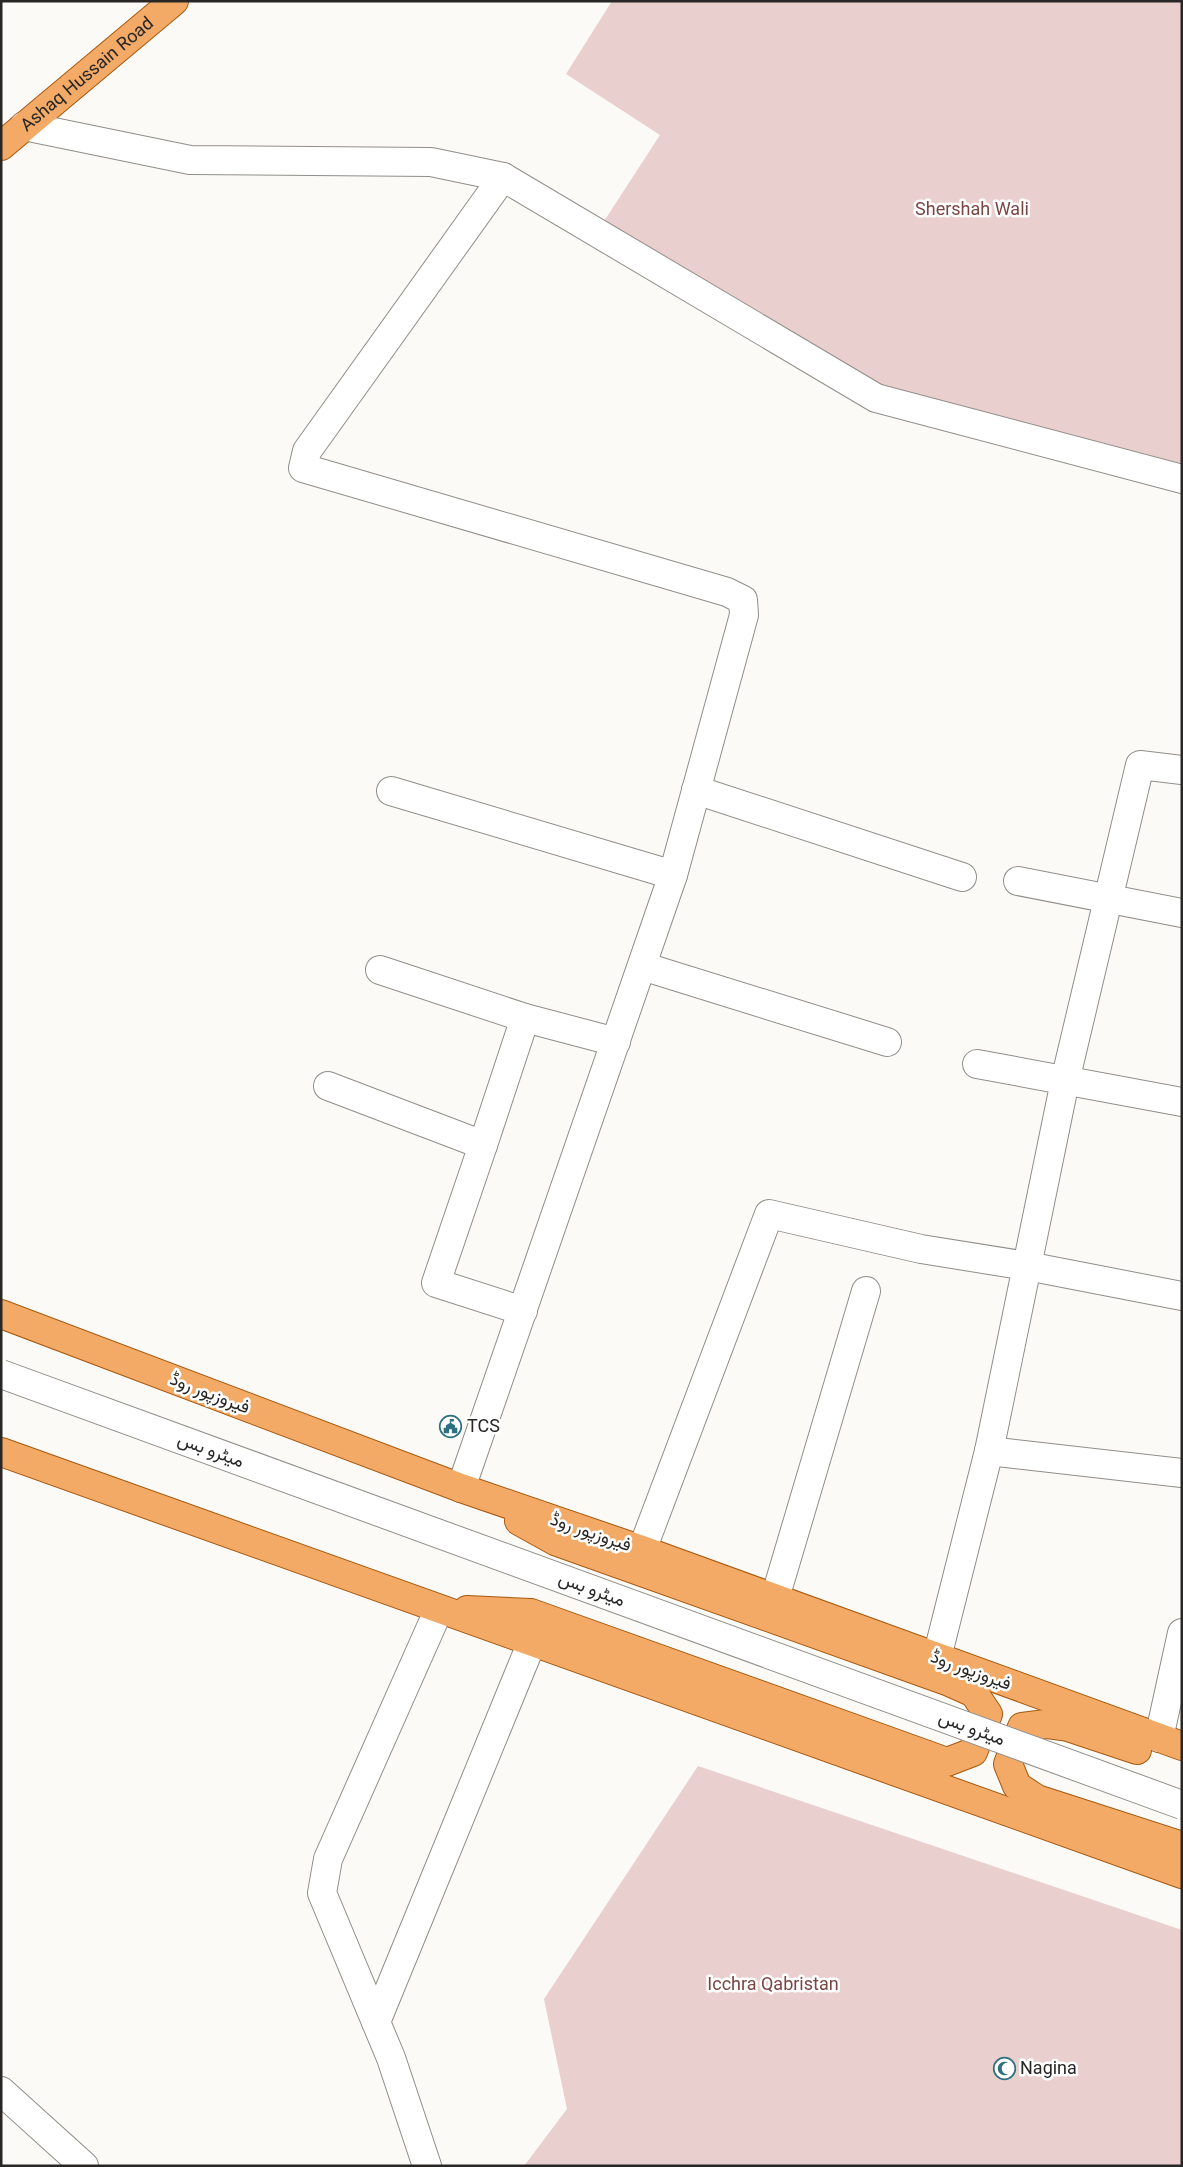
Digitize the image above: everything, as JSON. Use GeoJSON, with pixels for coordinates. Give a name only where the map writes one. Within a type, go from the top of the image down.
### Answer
{"type":"FeatureCollection","features":[{"type":"Feature","properties":{"kind":"main road","name":"Ashaq Hussain Road"},"geometry":{"type":"LineString","coordinates":[[1,146],[174,1]]}},
{"type":"Feature","properties":{"kind":"main road","name":"فیروزپور روڈ"},"geometry":{"type":"LineString","coordinates":[[1,1314],[461,1488],[642,1550],[1170,1742]]}},
{"type":"Feature","properties":{"kind":"main road"},"geometry":{"type":"LineString","coordinates":[[1,1452],[1182,1874]]}},
{"type":"Feature","properties":{"kind":"main road"},"geometry":{"type":"LineString","coordinates":[[439,1609],[531,1613],[947,1762],[973,1752],[988,1714],[974,1693],[947,1681],[555,1541],[461,1488]]}},
{"type":"Feature","properties":{"kind":"main road"},"geometry":{"type":"LineString","coordinates":[[1182,1764],[1068,1727],[1046,1724],[1022,1727],[1008,1764],[1017,1786],[1038,1799],[1182,1846]]}},
{"type":"Feature","properties":{"kind":"street"},"geometry":{"type":"LineString","coordinates":[[24,126],[190,160],[431,162],[503,177],[876,398],[1182,479]]}},
{"type":"Feature","properties":{"kind":"street"},"geometry":{"type":"LineString","coordinates":[[461,1488],[673,875],[744,615],[742,600],[727,592],[303,468],[306,451],[503,177]]}},
{"type":"Feature","properties":{"kind":"street"},"geometry":{"type":"LineString","coordinates":[[937,1657],[989,1450],[1065,1081],[1140,765],[1182,770]]}},
{"type":"Feature","properties":{"kind":"street"},"geometry":{"type":"LineString","coordinates":[[696,790],[962,876]]}},
{"type":"Feature","properties":{"kind":"street"},"geometry":{"type":"LineString","coordinates":[[391,791],[673,875]]}},
{"type":"Feature","properties":{"kind":"street"},"geometry":{"type":"LineString","coordinates":[[1018,881],[1182,913]]}},
{"type":"Feature","properties":{"kind":"street"},"geometry":{"type":"LineString","coordinates":[[642,966],[887,1042]]}},
{"type":"Feature","properties":{"kind":"street"},"geometry":{"type":"LineString","coordinates":[[380,970],[525,1018],[616,1042]]}},
{"type":"Feature","properties":{"kind":"street"},"geometry":{"type":"LineString","coordinates":[[523,1311],[436,1283],[525,1018]]}},
{"type":"Feature","properties":{"kind":"street"},"geometry":{"type":"LineString","coordinates":[[977,1064],[1182,1102]]}},
{"type":"Feature","properties":{"kind":"street"},"geometry":{"type":"LineString","coordinates":[[328,1086],[483,1146]]}},
{"type":"Feature","properties":{"kind":"street"},"geometry":{"type":"LineString","coordinates":[[642,1550],[768,1214],[920,1249],[1027,1266],[1182,1296]]}},
{"type":"Feature","properties":{"kind":"street"},"geometry":{"type":"LineString","coordinates":[[775,1598],[866,1291]]}},
{"type":"Feature","properties":{"kind":"street","name":"میٹرو بس"},"geometry":{"type":"LineString","coordinates":[[1,1374],[1182,1805]]}},
{"type":"Feature","properties":{"kind":"street"},"geometry":{"type":"LineString","coordinates":[[989,1450],[1182,1474]]}},
{"type":"Feature","properties":{"kind":"street"},"geometry":{"type":"LineString","coordinates":[[427,2166],[391,2058],[322,1893],[328,1859],[439,1609]]}},
{"type":"Feature","properties":{"kind":"street"},"geometry":{"type":"LineString","coordinates":[[1170,1742],[1182,1633]]}},
{"type":"Feature","properties":{"kind":"street"},"geometry":{"type":"LineString","coordinates":[[376,2022],[532,1642]]}},
{"type":"Feature","properties":{"kind":"street"},"geometry":{"type":"LineString","coordinates":[[1,2092],[38,2122],[84,2166]]}},
{"type":"Feature","properties":{"kind":"green space","name":"Shershah Wali"},"geometry":{"type":"Polygon","coordinates":[[[612,1],[1182,1],[1182,479],[876,398],[597,232],[660,135],[566,74],[612,1]]]}},
{"type":"Feature","properties":{"kind":"green space","name":"Icchra Qabristan"},"geometry":{"type":"Polygon","coordinates":[[[698,1766],[1182,1930],[1182,2166],[524,2166],[567,2109],[544,1999],[698,1766]]]}},
{"type":"Feature","properties":{"kind":"place","name":"TCS"},"geometry":{"type":"Point","coordinates":[451,1426]}},
{"type":"Feature","properties":{"kind":"place","name":"Nagina"},"geometry":{"type":"Point","coordinates":[1004,2068]}}]}
